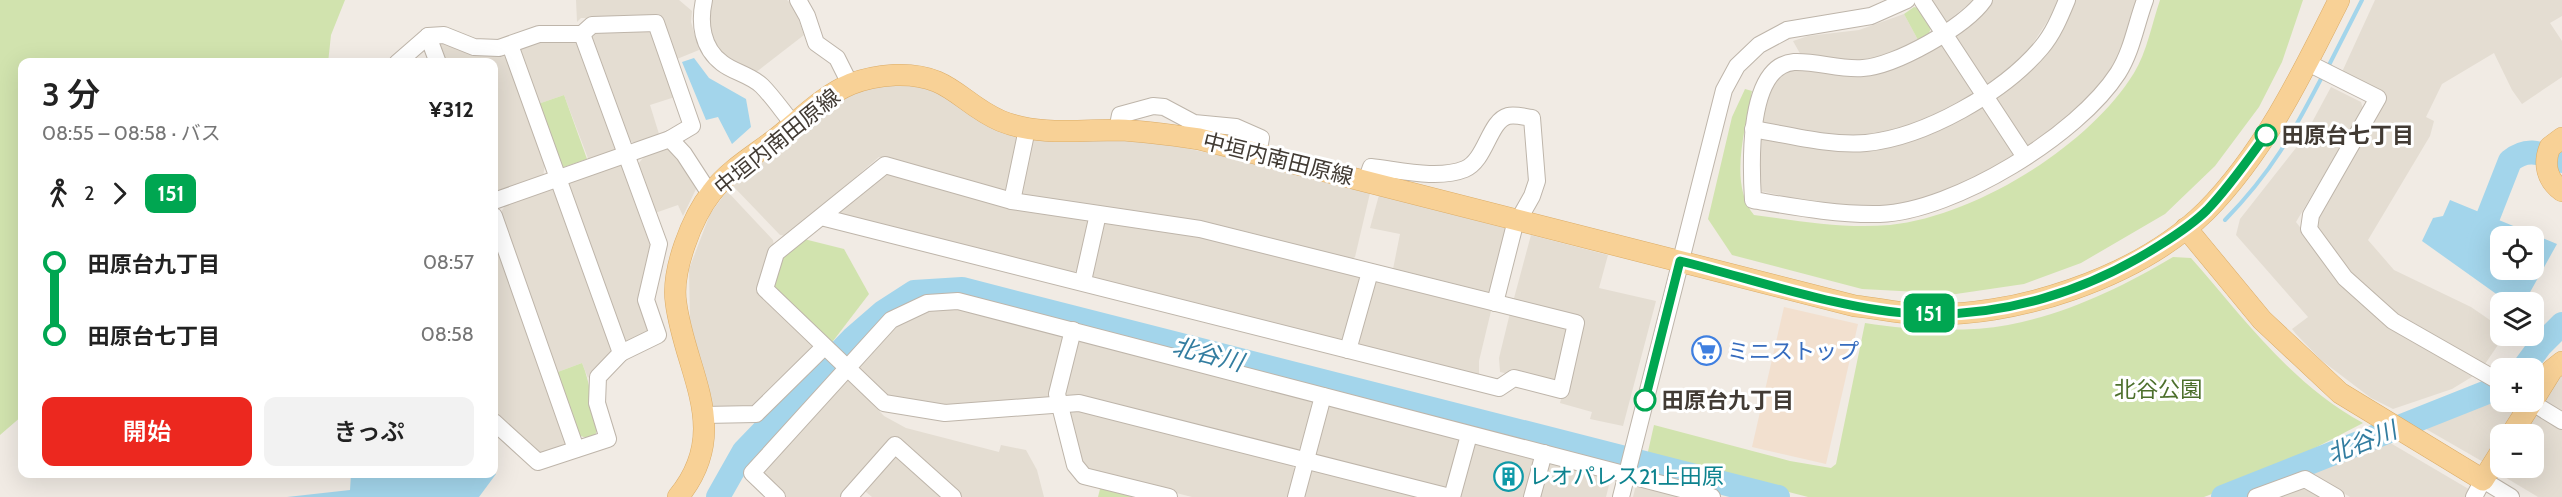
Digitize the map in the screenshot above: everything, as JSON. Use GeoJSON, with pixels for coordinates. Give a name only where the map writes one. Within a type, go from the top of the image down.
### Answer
{"type":"FeatureCollection","features":[{"type":"Feature","properties":{"kind":"main road","name":"中垣内南田原線"},"geometry":{"type":"LineString","coordinates":[[678,497],[688,485],[700,456],[704,416],[698,379],[675,301],[678,274],[695,220],[710,194],[736,168],[829,96],[850,84],[870,77],[898,75],[926,77],[953,88],[1001,121],[1027,129],[1163,133],[1434,197],[1855,306],[1919,314],[1988,310],[2038,301],[2086,285],[2136,261],[2186,228],[2229,184],[2266,135],[2307,63],[2339,0]]}},
{"type":"Feature","properties":{"kind":"main road"},"geometry":{"type":"LineString","coordinates":[[2553,150],[2553,183],[2562,191]]}},
{"type":"Feature","properties":{"kind":"main road"},"geometry":{"type":"LineString","coordinates":[[2186,228],[2262,320],[2340,393],[2409,436],[2479,489],[2490,470]]}},
{"type":"Feature","properties":{"kind":"main road"},"geometry":{"type":"LineString","coordinates":[[2544,382],[2552,370],[2562,362]]}},
{"type":"Feature","properties":{"kind":"street"},"geometry":{"type":"LineString","coordinates":[[704,0],[702,11],[704,40],[712,52],[722,63],[761,85],[794,125]]}},
{"type":"Feature","properties":{"kind":"street"},"geometry":{"type":"LineString","coordinates":[[798,0],[807,16],[816,43],[837,58],[850,84]]}},
{"type":"Feature","properties":{"kind":"street"},"geometry":{"type":"LineString","coordinates":[[1621,497],[1724,90],[1737,66],[1759,45],[1787,30],[1871,16],[1907,0]]}},
{"type":"Feature","properties":{"kind":"street"},"geometry":{"type":"LineString","coordinates":[[1923,0],[2025,157]]}},
{"type":"Feature","properties":{"kind":"street"},"geometry":{"type":"LineString","coordinates":[[1984,0],[1944,33],[1889,62],[1865,68],[1793,62],[1779,69],[1767,83],[1758,102],[1750,166],[1753,200],[1836,213],[1882,214],[1944,201],[2025,157],[2072,125],[2092,106],[2112,80],[2128,53],[2145,0]]}},
{"type":"Feature","properties":{"kind":"street"},"geometry":{"type":"LineString","coordinates":[[1753,129],[1842,143],[1866,142],[1918,130],[1985,96],[2024,66],[2042,47],[2057,24],[2067,0]]}},
{"type":"Feature","properties":{"kind":"street"},"geometry":{"type":"LineString","coordinates":[[403,58],[428,36],[444,35],[474,47],[510,45],[539,34],[582,34],[592,25],[656,23],[692,126],[670,139],[628,155],[498,200]]}},
{"type":"Feature","properties":{"kind":"street"},"geometry":{"type":"LineString","coordinates":[[498,426],[538,462],[608,439],[597,403],[598,377],[621,352],[658,335],[646,300],[659,244],[582,34]]}},
{"type":"Feature","properties":{"kind":"street"},"geometry":{"type":"LineString","coordinates":[[428,36],[436,58]]}},
{"type":"Feature","properties":{"kind":"street"},"geometry":{"type":"LineString","coordinates":[[510,45],[621,352]]}},
{"type":"Feature","properties":{"kind":"street"},"geometry":{"type":"LineString","coordinates":[[2307,63],[2378,98],[2311,215],[2309,229],[2345,278],[2393,321],[2490,376]]}},
{"type":"Feature","properties":{"kind":"street"},"geometry":{"type":"LineString","coordinates":[[1366,181],[1371,167],[1436,173],[1464,170],[1475,162],[1501,119],[1511,115],[1532,118],[1537,181],[1532,196],[1517,219],[1495,303]]}},
{"type":"Feature","properties":{"kind":"street"},"geometry":{"type":"LineString","coordinates":[[1012,201],[1027,129]]}},
{"type":"Feature","properties":{"kind":"street"},"geometry":{"type":"LineString","coordinates":[[670,139],[684,154],[710,194]]}},
{"type":"Feature","properties":{"kind":"street"},"geometry":{"type":"LineString","coordinates":[[821,217],[1083,281],[1499,388],[1514,378],[1561,390],[1576,323],[1200,229],[1012,201],[885,165],[776,253],[765,289],[884,402],[945,414],[1079,402],[1451,497],[1469,435]]}},
{"type":"Feature","properties":{"kind":"street"},"geometry":{"type":"LineString","coordinates":[[1434,197],[1436,173]]}},
{"type":"Feature","properties":{"kind":"street"},"geometry":{"type":"LineString","coordinates":[[1083,281],[1098,214]]}},
{"type":"Feature","properties":{"kind":"street"},"geometry":{"type":"LineString","coordinates":[[498,227],[576,449]]}},
{"type":"Feature","properties":{"kind":"street"},"geometry":{"type":"LineString","coordinates":[[1348,350],[1370,272]]}},
{"type":"Feature","properties":{"kind":"street"},"geometry":{"type":"LineString","coordinates":[[777,497],[752,473],[846,368],[891,320],[927,303],[958,301],[1292,386],[1469,435],[1627,472],[1707,496]]}},
{"type":"Feature","properties":{"kind":"street"},"geometry":{"type":"LineString","coordinates":[[1073,330],[1057,394],[1075,465],[1084,476],[1169,497]]}},
{"type":"Feature","properties":{"kind":"street"},"geometry":{"type":"LineString","coordinates":[[704,416],[756,414],[824,347]]}},
{"type":"Feature","properties":{"kind":"street"},"geometry":{"type":"LineString","coordinates":[[1296,497],[1323,396]]}},
{"type":"Feature","properties":{"kind":"street"},"geometry":{"type":"LineString","coordinates":[[2544,409],[2562,421]]}},
{"type":"Feature","properties":{"kind":"street"},"geometry":{"type":"LineString","coordinates":[[857,495],[895,445],[953,497]]}},
{"type":"Feature","properties":{"kind":"street"},"geometry":{"type":"LineString","coordinates":[[1532,497],[1544,453]]}},
{"type":"Feature","properties":{"kind":"street"},"geometry":{"type":"LineString","coordinates":[[2256,497],[2305,479],[2336,497]]}},
{"type":"Feature","properties":{"kind":"street"},"geometry":{"type":"LineString","coordinates":[[2479,489],[2511,497]]}},
{"type":"Feature","properties":{"kind":"shaded area"},"geometry":{"type":"Polygon","coordinates":[[[576,0],[679,0],[692,11],[691,22],[699,50],[677,59],[660,19],[581,18],[577,22],[576,0]]]}},
{"type":"Feature","properties":{"kind":"shaded area"},"geometry":{"type":"Polygon","coordinates":[[[709,0],[787,0],[794,6],[804,35],[755,73],[721,55],[710,40],[709,0]]]}},
{"type":"Feature","properties":{"kind":"shaded area"},"geometry":{"type":"Polygon","coordinates":[[[1927,0],[1974,0],[1946,22],[1927,0]]]}},
{"type":"Feature","properties":{"kind":"shaded area"},"geometry":{"type":"Polygon","coordinates":[[[1990,0],[2061,0],[2030,48],[2014,66],[1988,83],[1983,83],[1955,37],[1990,0]]]}},
{"type":"Feature","properties":{"kind":"shaded area"},"geometry":{"type":"Polygon","coordinates":[[[2074,0],[2138,0],[2122,49],[2112,67],[2082,106],[2029,146],[2022,144],[1994,99],[2074,0]]]}},
{"type":"Feature","properties":{"kind":"shaded area"},"geometry":{"type":"Polygon","coordinates":[[[2375,0],[2562,0],[2562,16],[2550,23],[2562,41],[2562,77],[2522,104],[2512,90],[2494,53],[2442,84],[2426,117],[2434,121],[2430,136],[2368,240],[2394,270],[2471,307],[2490,320],[2490,346],[2497,346],[2483,367],[2395,313],[2356,281],[2313,227],[2383,95],[2342,72],[2375,0]]]}},
{"type":"Feature","properties":{"kind":"shaded area"},"geometry":{"type":"Polygon","coordinates":[[[1904,14],[1918,40],[1896,52],[1863,62],[1802,57],[1793,41],[1808,36],[1859,30],[1904,14]]]}},
{"type":"Feature","properties":{"kind":"shaded area"},"geometry":{"type":"Polygon","coordinates":[[[653,27],[678,96],[650,105],[659,134],[636,143],[629,141],[591,40],[598,28],[653,27]]]}},
{"type":"Feature","properties":{"kind":"shaded area"},"geometry":{"type":"Polygon","coordinates":[[[540,38],[582,43],[617,143],[614,152],[589,161],[564,95],[538,104],[518,53],[521,43],[540,38]]]}},
{"type":"Feature","properties":{"kind":"shaded area"},"geometry":{"type":"Polygon","coordinates":[[[438,39],[498,52],[510,60],[545,164],[543,177],[505,190],[498,190],[498,58],[444,58],[438,39]]]}},
{"type":"Feature","properties":{"kind":"shaded area"},"geometry":{"type":"Polygon","coordinates":[[[1936,43],[1943,45],[1973,89],[1971,95],[1911,126],[1874,136],[1833,137],[1763,124],[1761,109],[1777,77],[1795,68],[1843,76],[1936,43]]]}},
{"type":"Feature","properties":{"kind":"shaded area"},"geometry":{"type":"Polygon","coordinates":[[[904,84],[931,90],[1019,137],[1009,187],[1001,192],[879,157],[787,236],[780,235],[732,185],[844,98],[874,87],[904,84]]]}},
{"type":"Feature","properties":{"kind":"shaded area"},"geometry":{"type":"Polygon","coordinates":[[[2331,87],[2361,102],[2363,109],[2296,222],[2330,266],[2475,375],[2452,389],[2393,409],[2371,398],[2321,360],[2296,334],[2292,329],[2308,317],[2236,235],[2240,219],[2303,139],[2331,87]]]}},
{"type":"Feature","properties":{"kind":"shaded area"},"geometry":{"type":"Polygon","coordinates":[[[1984,106],[2015,151],[2013,157],[1934,198],[1873,209],[1834,207],[1760,191],[1757,140],[1762,137],[1825,147],[1984,106]]]}},
{"type":"Feature","properties":{"kind":"shaded area"},"geometry":{"type":"Polygon","coordinates":[[[1030,139],[1135,140],[1162,143],[1250,162],[1370,193],[1355,257],[1349,261],[1023,196],[1019,191],[1030,139]]]}},
{"type":"Feature","properties":{"kind":"shaded area"},"geometry":{"type":"Polygon","coordinates":[[[666,149],[673,150],[696,189],[683,216],[678,205],[655,213],[638,164],[644,157],[666,149]]]}},
{"type":"Feature","properties":{"kind":"shaded area"},"geometry":{"type":"Polygon","coordinates":[[[616,166],[624,166],[656,250],[650,330],[627,342],[623,340],[567,188],[570,182],[616,166]]]}},
{"type":"Feature","properties":{"kind":"shaded area"},"geometry":{"type":"Polygon","coordinates":[[[881,172],[1087,216],[1090,223],[1079,269],[1073,273],[832,212],[881,172]]]}},
{"type":"Feature","properties":{"kind":"shaded area"},"geometry":{"type":"Polygon","coordinates":[[[553,189],[612,350],[588,378],[582,363],[555,373],[500,214],[506,204],[553,189]]]}},
{"type":"Feature","properties":{"kind":"shaded area"},"geometry":{"type":"Polygon","coordinates":[[[727,191],[773,240],[774,246],[770,249],[756,290],[812,343],[812,350],[755,408],[713,408],[690,320],[689,269],[710,214],[727,191]]]}},
{"type":"Feature","properties":{"kind":"shaded area"},"geometry":{"type":"Polygon","coordinates":[[[1379,195],[1508,229],[1494,289],[1486,294],[1393,269],[1400,234],[1370,228],[1379,195]]]}},
{"type":"Feature","properties":{"kind":"shaded area"},"geometry":{"type":"Polygon","coordinates":[[[1107,221],[1198,233],[1361,278],[1346,339],[1340,341],[1093,279],[1089,272],[1102,223],[1107,221]]]}},
{"type":"Feature","properties":{"kind":"shaded area"},"geometry":{"type":"Polygon","coordinates":[[[1531,235],[1608,255],[1599,288],[1656,301],[1623,426],[1590,419],[1592,412],[1560,403],[1582,319],[1513,302],[1531,235]]]}},
{"type":"Feature","properties":{"kind":"shaded area"},"geometry":{"type":"Polygon","coordinates":[[[498,244],[569,445],[538,455],[498,419],[498,244]]]}},
{"type":"Feature","properties":{"kind":"shaded area"},"geometry":{"type":"Polygon","coordinates":[[[1373,280],[1492,307],[1479,361],[1479,376],[1360,346],[1357,341],[1373,280]]]}},
{"type":"Feature","properties":{"kind":"shaded area"},"geometry":{"type":"Polygon","coordinates":[[[957,306],[1064,333],[1052,392],[1047,398],[944,407],[882,395],[856,371],[856,364],[908,315],[957,306]]]}},
{"type":"Feature","properties":{"kind":"shaded area"},"geometry":{"type":"Polygon","coordinates":[[[1784,307],[1858,324],[1826,464],[1752,447],[1784,307]]]}},
{"type":"Feature","properties":{"kind":"shaded area"},"geometry":{"type":"Polygon","coordinates":[[[1510,313],[1564,326],[1568,333],[1556,380],[1550,383],[1500,372],[1499,358],[1510,313]]]}},
{"type":"Feature","properties":{"kind":"shaded area"},"geometry":{"type":"Polygon","coordinates":[[[1074,339],[1309,396],[1312,402],[1302,447],[1295,451],[1073,395],[1066,396],[1062,391],[1074,339]]]}},
{"type":"Feature","properties":{"kind":"shaded area"},"geometry":{"type":"Polygon","coordinates":[[[2562,369],[2562,415],[2544,404],[2553,376],[2562,369]]]}},
{"type":"Feature","properties":{"kind":"shaded area"},"geometry":{"type":"Polygon","coordinates":[[[841,379],[849,379],[884,416],[906,428],[999,452],[1001,445],[1026,450],[1037,470],[1044,497],[957,497],[893,437],[840,497],[785,497],[764,476],[764,468],[841,379]]]}},
{"type":"Feature","properties":{"kind":"shaded area"},"geometry":{"type":"Polygon","coordinates":[[[2490,400],[2490,412],[2517,412],[2509,424],[2490,424],[2490,455],[2485,463],[2426,429],[2490,400]]]}},
{"type":"Feature","properties":{"kind":"shaded area"},"geometry":{"type":"Polygon","coordinates":[[[1331,403],[1456,437],[1461,444],[1450,484],[1443,489],[1320,458],[1313,451],[1324,406],[1331,403]]]}},
{"type":"Feature","properties":{"kind":"shaded area"},"geometry":{"type":"Polygon","coordinates":[[[1068,406],[1290,462],[1296,471],[1289,497],[1192,497],[1086,470],[1081,465],[1068,406]]]}},
{"type":"Feature","properties":{"kind":"shaded area"},"geometry":{"type":"Polygon","coordinates":[[[2540,416],[2562,429],[2562,497],[2538,497],[2506,478],[2544,478],[2544,424],[2527,424],[2531,417],[2540,416]]]}},
{"type":"Feature","properties":{"kind":"shaded area"},"geometry":{"type":"Polygon","coordinates":[[[2387,441],[2472,491],[2469,497],[2350,497],[2307,471],[2387,441]]]}},
{"type":"Feature","properties":{"kind":"shaded area"},"geometry":{"type":"Polygon","coordinates":[[[1478,442],[1531,455],[1534,463],[1526,497],[1458,497],[1471,446],[1478,442]]]}},
{"type":"Feature","properties":{"kind":"shaded area"},"geometry":{"type":"Polygon","coordinates":[[[899,456],[943,497],[872,497],[866,492],[865,483],[889,457],[899,456]]]}},
{"type":"Feature","properties":{"kind":"shaded area"},"geometry":{"type":"Polygon","coordinates":[[[1553,462],[1611,477],[1606,497],[1537,497],[1545,465],[1553,462]]]}},
{"type":"Feature","properties":{"kind":"shaded area"},"geometry":{"type":"Polygon","coordinates":[[[1314,468],[1427,497],[1301,497],[1307,471],[1314,468]]]}},
{"type":"Feature","properties":{"kind":"shaded area"},"geometry":{"type":"Polygon","coordinates":[[[1636,485],[1683,497],[1633,497],[1636,485]]]}},
{"type":"Feature","properties":{"kind":"shaded area"},"geometry":{"type":"Polygon","coordinates":[[[2301,485],[2329,497],[2272,497],[2301,485]]]}},
{"type":"Feature","properties":{"kind":"green space"},"geometry":{"type":"Polygon","coordinates":[[[0,0],[345,0],[331,35],[329,58],[18,58],[18,419],[0,435],[0,0]]]}},
{"type":"Feature","properties":{"kind":"green space"},"geometry":{"type":"Polygon","coordinates":[[[2160,0],[2303,0],[2282,62],[2259,107],[2215,166],[2165,214],[2081,263],[2024,284],[1956,294],[1862,289],[1732,255],[1708,219],[1732,117],[1745,89],[1752,91],[1743,138],[1740,171],[1746,202],[1754,215],[1856,226],[1890,225],[1923,219],[1958,208],[2027,173],[2060,151],[2089,126],[2114,100],[2139,65],[2160,0]]]}},
{"type":"Feature","properties":{"kind":"green space"},"geometry":{"type":"Polygon","coordinates":[[[1914,7],[1919,8],[1931,28],[1929,33],[1918,40],[1904,14],[1914,7]]]}},
{"type":"Feature","properties":{"kind":"green space"},"geometry":{"type":"Polygon","coordinates":[[[564,95],[587,159],[561,168],[538,104],[564,95]]]}},
{"type":"Feature","properties":{"kind":"green space"},"geometry":{"type":"Polygon","coordinates":[[[804,239],[844,249],[869,294],[830,345],[771,286],[781,255],[804,239]]]}},
{"type":"Feature","properties":{"kind":"green space","name":"北谷公園"},"geometry":{"type":"Polygon","coordinates":[[[2173,257],[2191,258],[2291,370],[2337,407],[2363,423],[2313,449],[2298,461],[2204,497],[1808,497],[1647,456],[1654,425],[1790,461],[1831,468],[1836,464],[1865,323],[1936,330],[2008,325],[2073,307],[2134,279],[2173,257]]]}},
{"type":"Feature","properties":{"kind":"green space"},"geometry":{"type":"Polygon","coordinates":[[[582,363],[597,431],[594,437],[587,438],[577,435],[555,373],[582,363]]]}},
{"type":"Feature","properties":{"kind":"green space"},"geometry":{"type":"Polygon","coordinates":[[[1101,485],[1145,497],[1098,497],[1101,485]]]}},
{"type":"Feature","properties":{"kind":"water"},"geometry":{"type":"Polygon","coordinates":[[[694,58],[709,78],[746,99],[751,127],[732,144],[718,117],[706,120],[682,62],[694,58]]]}},
{"type":"Feature","properties":{"kind":"water"},"geometry":{"type":"Polygon","coordinates":[[[2450,200],[2513,226],[2490,226],[2490,280],[2537,280],[2530,292],[2494,292],[2422,241],[2433,218],[2443,216],[2450,200]]]}},
{"type":"Feature","properties":{"kind":"water"},"geometry":{"type":"Polygon","coordinates":[[[2544,239],[2557,244],[2544,267],[2544,239]]]}},
{"type":"Feature","properties":{"kind":"water"},"geometry":{"type":"Polygon","coordinates":[[[351,478],[493,478],[479,497],[287,497],[350,490],[351,478]]]}},
{"type":"Feature","properties":{"kind":"waterway"},"geometry":{"type":"LineString","coordinates":[[2327,69],[2362,0]]}},
{"type":"Feature","properties":{"kind":"waterway"},"geometry":{"type":"LineString","coordinates":[[2225,220],[2269,168],[2302,115],[2323,75]]}},
{"type":"Feature","properties":{"kind":"waterway","name":"北谷川"},"geometry":{"type":"LineString","coordinates":[[2477,245],[2510,161],[2517,156],[2529,153],[2542,154],[2562,161]]}},
{"type":"Feature","properties":{"kind":"waterway","name":"北谷川"},"geometry":{"type":"LineString","coordinates":[[718,497],[744,451],[853,338],[883,312],[914,292],[962,289],[1778,497]]}},
{"type":"Feature","properties":{"kind":"waterway","name":"北谷川"},"geometry":{"type":"LineString","coordinates":[[2531,358],[2562,324]]}},
{"type":"Feature","properties":{"kind":"waterway","name":"北谷川"},"geometry":{"type":"LineString","coordinates":[[2223,497],[2490,391]]}},
{"type":"Feature","properties":{"kind":"bus line","name":"151"},"geometry":{"type":"LineString","coordinates":[[1645,400],[1680,261],[1855,306],[1919,314],[1988,310],[2038,301],[2086,285],[2136,261],[2186,228],[2229,184],[2266,135]]}},
{"type":"Feature","properties":{"kind":"place","name":"田原台七丁目"},"geometry":{"type":"Point","coordinates":[2266,135]}},
{"type":"Feature","properties":{"kind":"place","name":"ミニストップ"},"geometry":{"type":"Point","coordinates":[1706,351]}},
{"type":"Feature","properties":{"kind":"place","name":"田原台九丁目"},"geometry":{"type":"Point","coordinates":[1645,400]}},
{"type":"Feature","properties":{"kind":"place","name":"レオパレス21上田原"},"geometry":{"type":"Point","coordinates":[1508,476]}}]}
